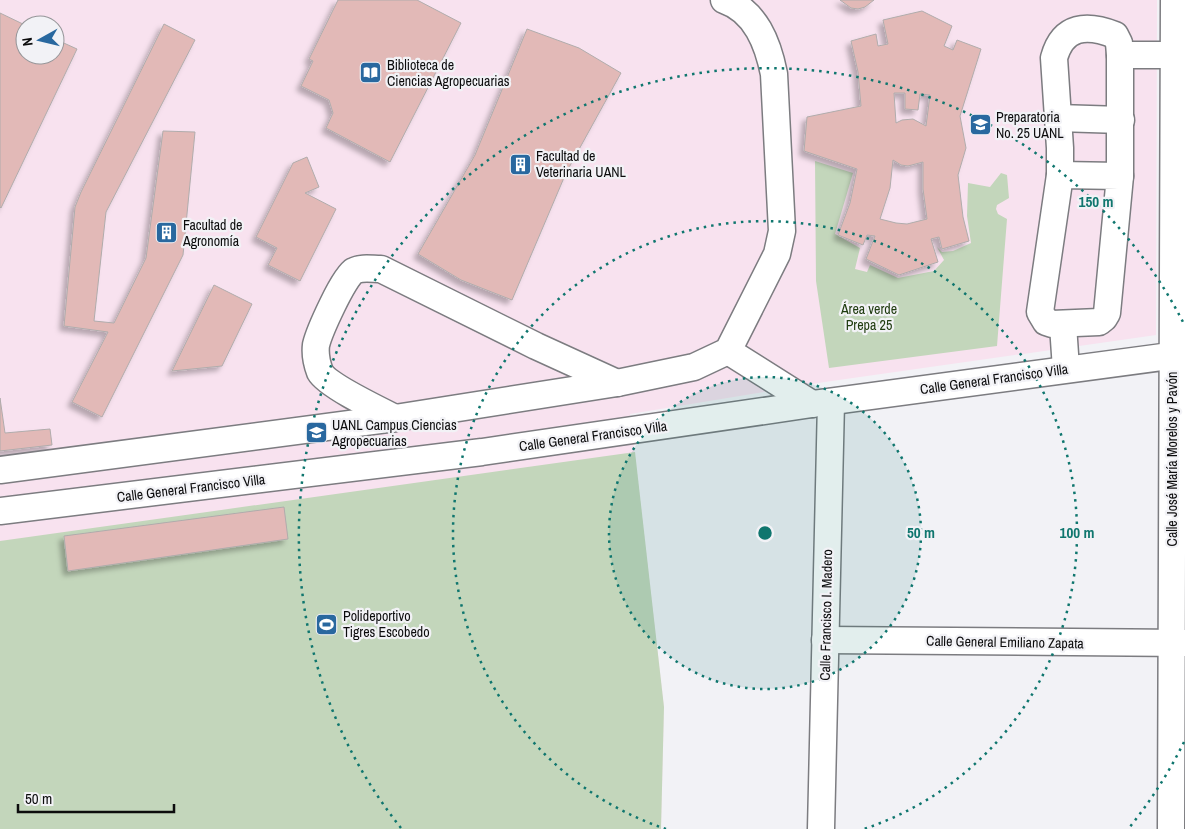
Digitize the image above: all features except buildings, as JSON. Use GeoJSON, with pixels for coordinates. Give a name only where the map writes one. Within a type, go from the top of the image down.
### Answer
{"type":"FeatureCollection","features":[{"type":"Feature","properties":{"kind":"street"},"geometry":{"type":"LineString","coordinates":[[0,470],[394,418],[617,383],[694,367],[728,351],[777,254],[782,231],[774,74],[769,51],[759,30],[755,7],[724,0]]}},
{"type":"Feature","properties":{"kind":"street","name":"Calle José María Morelos y Pavón"},"geometry":{"type":"LineString","coordinates":[[1171,829],[1178,643],[1179,355],[1174,55],[1178,16]]}},
{"type":"Feature","properties":{"kind":"street"},"geometry":{"type":"LineString","coordinates":[[1079,28],[1094,29],[1115,35],[1120,55],[1121,163],[1107,313],[1099,322],[1064,325],[1052,324],[1046,322],[1040,312],[1060,175],[1054,58],[1057,47],[1069,33],[1079,28]]}},
{"type":"Feature","properties":{"kind":"street"},"geometry":{"type":"LineString","coordinates":[[1120,55],[1174,55]]}},
{"type":"Feature","properties":{"kind":"street"},"geometry":{"type":"LineString","coordinates":[[1058,118],[1121,120]]}},
{"type":"Feature","properties":{"kind":"street"},"geometry":{"type":"LineString","coordinates":[[1060,175],[1121,163]]}},
{"type":"Feature","properties":{"kind":"street"},"geometry":{"type":"LineString","coordinates":[[394,418],[332,383],[320,372],[316,344],[328,314],[348,276],[355,270],[381,269],[536,346],[617,383]]}},
{"type":"Feature","properties":{"kind":"street"},"geometry":{"type":"LineString","coordinates":[[1064,325],[1066,369]]}},
{"type":"Feature","properties":{"kind":"street"},"geometry":{"type":"LineString","coordinates":[[728,351],[822,403]]}},
{"type":"Feature","properties":{"kind":"street","name":"Calle General Francisco Villa"},"geometry":{"type":"LineString","coordinates":[[0,511],[482,452],[1066,369],[1179,355]]}},
{"type":"Feature","properties":{"kind":"street","name":"Calle Francisco I. Madero"},"geometry":{"type":"LineString","coordinates":[[821,829],[825,640],[822,403]]}},
{"type":"Feature","properties":{"kind":"street","name":"Calle General Emiliano Zapata"},"geometry":{"type":"LineString","coordinates":[[825,640],[1178,643]]}},
{"type":"Feature","properties":{"kind":"shaded area","name":"UANL Campus Ciencias Agropecuarias"},"geometry":{"type":"Polygon","coordinates":[[[0,0],[1157,0],[1156,335],[818,383],[630,414],[664,707],[661,829],[0,829],[0,0]]]}},
{"type":"Feature","properties":{"kind":"green space","name":"Área verde Prepa 25"},"geometry":{"type":"Polygon","coordinates":[[[815,161],[853,173],[835,234],[860,248],[855,269],[867,272],[870,265],[898,278],[934,271],[944,260],[937,247],[942,252],[953,251],[971,243],[967,216],[968,183],[990,187],[1001,173],[1007,175],[1009,198],[997,205],[996,209],[998,214],[1007,219],[997,346],[829,368],[816,281],[815,161]]]}},
{"type":"Feature","properties":{"kind":"green space","name":"Polideportivo Tigres Escobedo"},"geometry":{"type":"Polygon","coordinates":[[[635,452],[664,707],[661,829],[0,829],[0,541],[635,452]]]}},
{"type":"Feature","properties":{"kind":"place","name":"Biblioteca de Ciencias Agropecuarias"},"geometry":{"type":"Point","coordinates":[371,73]}},
{"type":"Feature","properties":{"kind":"place","name":"Preparatoria No. 25 UANL"},"geometry":{"type":"Point","coordinates":[980,125]}},
{"type":"Feature","properties":{"kind":"place","name":"Facultad de Veterinaria UANL"},"geometry":{"type":"Point","coordinates":[520,164]}},
{"type":"Feature","properties":{"kind":"place","name":"Facultad de Agronomía"},"geometry":{"type":"Point","coordinates":[167,233]}},
{"type":"Feature","properties":{"kind":"place","name":"UANL Campus Ciencias Agropecuarias"},"geometry":{"type":"Point","coordinates":[316,433]}},
{"type":"Feature","properties":{"kind":"place","name":"Polideportivo Tigres Escobedo"},"geometry":{"type":"Point","coordinates":[327,624]}}]}
